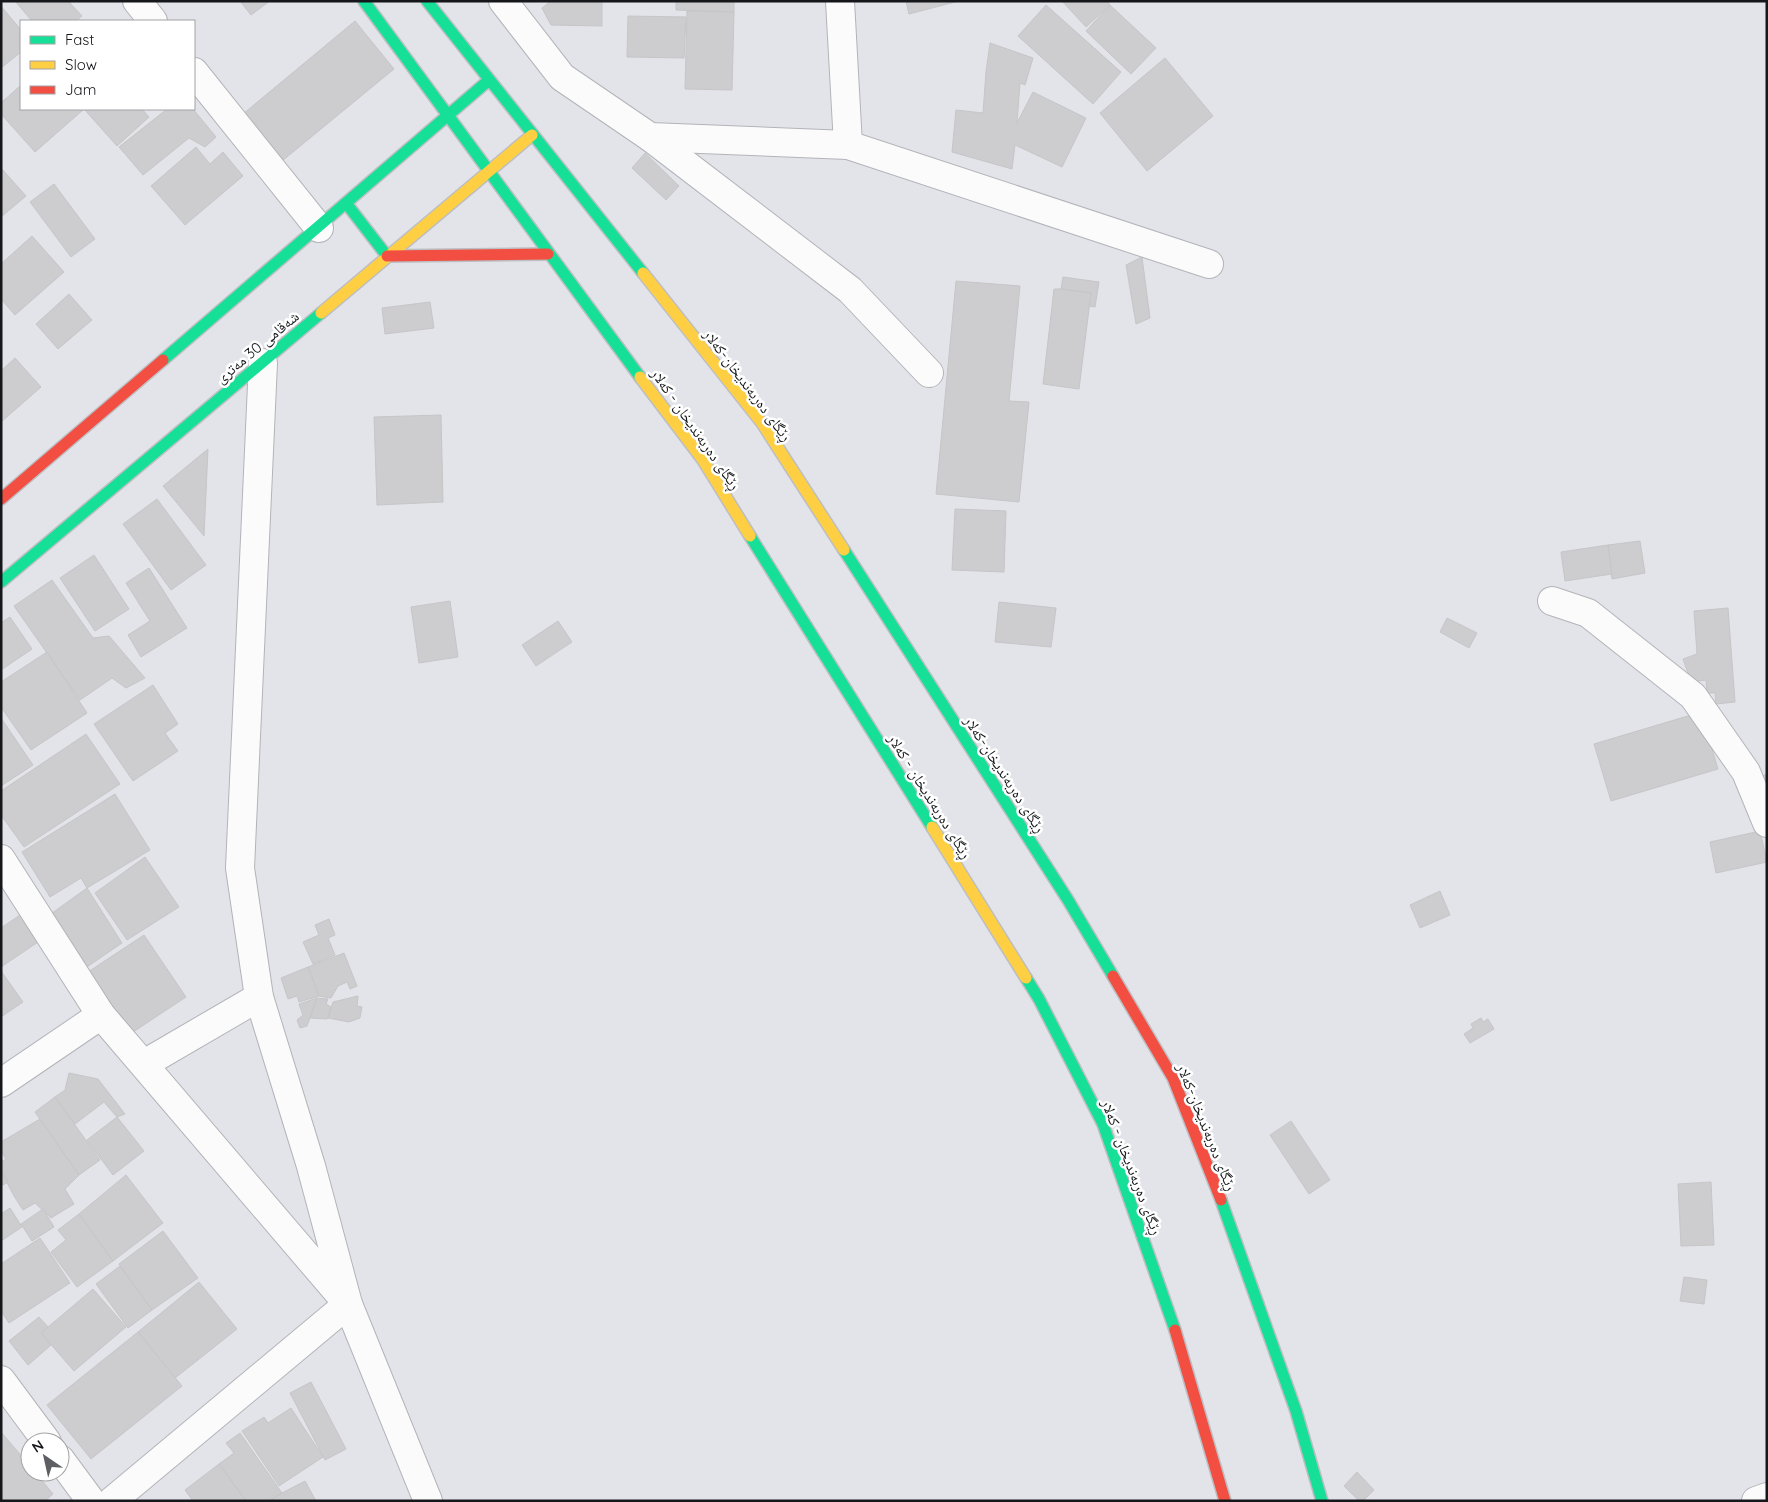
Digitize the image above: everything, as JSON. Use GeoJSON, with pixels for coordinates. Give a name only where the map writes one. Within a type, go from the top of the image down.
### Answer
{"type":"FeatureCollection","features":[{"type":"Feature","properties":{"kind":"main road","name":"ڕێگای دەربەندیخان - کەلار"},"geometry":{"type":"LineString","coordinates":[[364,1],[489,170],[548,254],[703,460],[1040,999],[1103,1124],[1176,1332],[1225,1501]]}},
{"type":"Feature","properties":{"kind":"main road","name":"ڕێگای دەربەندیخان-کەلار"},"geometry":{"type":"LineString","coordinates":[[428,1],[532,135],[762,423],[1068,900],[1173,1078],[1220,1196],[1296,1411],[1322,1501]]}},
{"type":"Feature","properties":{"kind":"main road"},"geometry":{"type":"LineString","coordinates":[[4,490],[319,228],[489,80]]}},
{"type":"Feature","properties":{"kind":"main road","name":"شەقامی 30 مەتری"},"geometry":{"type":"LineString","coordinates":[[1,582],[532,135]]}},
{"type":"Feature","properties":{"kind":"main road"},"geometry":{"type":"LineString","coordinates":[[346,203],[388,256],[548,254]]}},
{"type":"Feature","properties":{"kind":"street"},"geometry":{"type":"LineString","coordinates":[[137,1],[152,20]]}},
{"type":"Feature","properties":{"kind":"street"},"geometry":{"type":"LineString","coordinates":[[503,1],[562,77],[650,138],[850,290],[929,373]]}},
{"type":"Feature","properties":{"kind":"street"},"geometry":{"type":"LineString","coordinates":[[840,1],[848,145]]}},
{"type":"Feature","properties":{"kind":"street"},"geometry":{"type":"LineString","coordinates":[[195,73],[319,228]]}},
{"type":"Feature","properties":{"kind":"street"},"geometry":{"type":"LineString","coordinates":[[650,138],[848,145],[1210,264]]}},
{"type":"Feature","properties":{"kind":"street"},"geometry":{"type":"LineString","coordinates":[[263,363],[240,868],[260,997],[312,1166],[348,1304],[428,1501]]}},
{"type":"Feature","properties":{"kind":"street"},"geometry":{"type":"LineString","coordinates":[[1552,601],[1588,613],[1692,696],[1746,772],[1767,823]]}},
{"type":"Feature","properties":{"kind":"street"},"geometry":{"type":"LineString","coordinates":[[1,859],[101,1015],[348,1304]]}},
{"type":"Feature","properties":{"kind":"street"},"geometry":{"type":"LineString","coordinates":[[144,1064],[260,997]]}},
{"type":"Feature","properties":{"kind":"street"},"geometry":{"type":"LineString","coordinates":[[1,1083],[101,1015]]}},
{"type":"Feature","properties":{"kind":"street"},"geometry":{"type":"LineString","coordinates":[[112,1501],[348,1304]]}},
{"type":"Feature","properties":{"kind":"street"},"geometry":{"type":"LineString","coordinates":[[1,1380],[40,1432]]}},
{"type":"Feature","properties":{"kind":"street"},"geometry":{"type":"LineString","coordinates":[[70,1473],[91,1501]]}},
{"type":"Feature","properties":{"kind":"street"},"geometry":{"type":"LineString","coordinates":[[1756,1501],[1767,1497]]}},
{"type":"Feature","properties":{"kind":"building"},"geometry":{"type":"Polygon","coordinates":[[[15,1],[72,1],[70,3],[82,16],[77,20],[31,20],[15,1]]]}},
{"type":"Feature","properties":{"kind":"building"},"geometry":{"type":"Polygon","coordinates":[[[240,1],[270,1],[251,15],[240,1]]]}},
{"type":"Feature","properties":{"kind":"building"},"geometry":{"type":"Polygon","coordinates":[[[551,1],[602,1],[602,26],[551,25],[542,8],[551,1]]]}},
{"type":"Feature","properties":{"kind":"building"},"geometry":{"type":"Polygon","coordinates":[[[676,1],[734,1],[734,12],[676,10],[676,1]]]}},
{"type":"Feature","properties":{"kind":"building"},"geometry":{"type":"Polygon","coordinates":[[[906,1],[959,1],[909,14],[906,1]]]}},
{"type":"Feature","properties":{"kind":"building"},"geometry":{"type":"Polygon","coordinates":[[[1062,1],[1107,1],[1110,5],[1086,27],[1062,1]]]}},
{"type":"Feature","properties":{"kind":"building"},"geometry":{"type":"Polygon","coordinates":[[[1046,5],[1121,72],[1093,104],[1018,36],[1046,5]]]}},
{"type":"Feature","properties":{"kind":"building"},"geometry":{"type":"Polygon","coordinates":[[[1110,5],[1156,48],[1131,74],[1086,31],[1110,5]]]}},
{"type":"Feature","properties":{"kind":"building"},"geometry":{"type":"Polygon","coordinates":[[[1,6],[20,29],[20,53],[1,68],[1,6]]]}},
{"type":"Feature","properties":{"kind":"building"},"geometry":{"type":"Polygon","coordinates":[[[687,11],[734,12],[732,90],[685,89],[687,11]]]}},
{"type":"Feature","properties":{"kind":"building"},"geometry":{"type":"Polygon","coordinates":[[[628,16],[686,17],[684,58],[627,57],[628,16]]]}},
{"type":"Feature","properties":{"kind":"building"},"geometry":{"type":"Polygon","coordinates":[[[355,21],[394,69],[282,161],[243,114],[355,21]]]}},
{"type":"Feature","properties":{"kind":"building"},"geometry":{"type":"Polygon","coordinates":[[[990,43],[1033,58],[1025,85],[1020,83],[1017,123],[1033,92],[1086,118],[1062,167],[1015,145],[1012,169],[952,152],[956,110],[983,113],[990,43]]]}},
{"type":"Feature","properties":{"kind":"building"},"geometry":{"type":"Polygon","coordinates":[[[1165,58],[1213,116],[1147,171],[1100,113],[1165,58]]]}},
{"type":"Feature","properties":{"kind":"building"},"geometry":{"type":"Polygon","coordinates":[[[20,86],[20,110],[83,110],[35,152],[1,114],[1,103],[20,86]]]}},
{"type":"Feature","properties":{"kind":"building"},"geometry":{"type":"Polygon","coordinates":[[[85,110],[143,110],[149,117],[117,146],[85,110]]]}},
{"type":"Feature","properties":{"kind":"building"},"geometry":{"type":"Polygon","coordinates":[[[166,110],[194,110],[216,137],[205,147],[189,138],[143,175],[119,147],[166,110]]]}},
{"type":"Feature","properties":{"kind":"building"},"geometry":{"type":"Polygon","coordinates":[[[196,147],[210,164],[223,152],[243,176],[185,225],[151,186],[196,147]]]}},
{"type":"Feature","properties":{"kind":"building"},"geometry":{"type":"Polygon","coordinates":[[[645,153],[679,186],[666,200],[632,168],[645,153]]]}},
{"type":"Feature","properties":{"kind":"building"},"geometry":{"type":"Polygon","coordinates":[[[1,170],[26,196],[1,217],[1,170]]]}},
{"type":"Feature","properties":{"kind":"building"},"geometry":{"type":"Polygon","coordinates":[[[54,184],[95,239],[71,257],[30,202],[54,184]]]}},
{"type":"Feature","properties":{"kind":"building"},"geometry":{"type":"Polygon","coordinates":[[[32,236],[64,272],[15,315],[1,299],[1,264],[32,236]]]}},
{"type":"Feature","properties":{"kind":"building"},"geometry":{"type":"Polygon","coordinates":[[[1142,257],[1150,318],[1136,324],[1126,265],[1142,257]]]}},
{"type":"Feature","properties":{"kind":"building"},"geometry":{"type":"Polygon","coordinates":[[[1063,277],[1099,282],[1095,307],[1089,306],[1091,293],[1061,289],[1063,277]]]}},
{"type":"Feature","properties":{"kind":"building"},"geometry":{"type":"Polygon","coordinates":[[[956,281],[1020,286],[1009,401],[1029,402],[1019,502],[936,494],[956,281]]]}},
{"type":"Feature","properties":{"kind":"building"},"geometry":{"type":"Polygon","coordinates":[[[1054,289],[1091,293],[1079,389],[1043,384],[1054,289]]]}},
{"type":"Feature","properties":{"kind":"building"},"geometry":{"type":"Polygon","coordinates":[[[69,294],[92,320],[58,349],[36,324],[69,294]]]}},
{"type":"Feature","properties":{"kind":"building"},"geometry":{"type":"Polygon","coordinates":[[[430,302],[434,328],[385,334],[382,308],[430,302]]]}},
{"type":"Feature","properties":{"kind":"building"},"geometry":{"type":"Polygon","coordinates":[[[15,358],[41,387],[1,422],[1,371],[15,358]]]}},
{"type":"Feature","properties":{"kind":"building"},"geometry":{"type":"Polygon","coordinates":[[[441,415],[443,502],[377,505],[374,417],[441,415]]]}},
{"type":"Feature","properties":{"kind":"building"},"geometry":{"type":"Polygon","coordinates":[[[208,449],[204,536],[163,486],[208,449]]]}},
{"type":"Feature","properties":{"kind":"building"},"geometry":{"type":"Polygon","coordinates":[[[157,499],[206,565],[171,590],[123,524],[157,499]]]}},
{"type":"Feature","properties":{"kind":"building"},"geometry":{"type":"Polygon","coordinates":[[[955,509],[1006,511],[1004,572],[952,570],[955,509]]]}},
{"type":"Feature","properties":{"kind":"building"},"geometry":{"type":"Polygon","coordinates":[[[1640,541],[1645,573],[1612,579],[1608,545],[1640,541]]]}},
{"type":"Feature","properties":{"kind":"building"},"geometry":{"type":"Polygon","coordinates":[[[1608,545],[1612,574],[1565,581],[1561,552],[1608,545]]]}},
{"type":"Feature","properties":{"kind":"building"},"geometry":{"type":"Polygon","coordinates":[[[94,555],[129,609],[95,631],[60,578],[94,555]]]}},
{"type":"Feature","properties":{"kind":"building"},"geometry":{"type":"Polygon","coordinates":[[[149,568],[187,628],[141,657],[128,635],[150,621],[126,583],[149,568]]]}},
{"type":"Feature","properties":{"kind":"building"},"geometry":{"type":"Polygon","coordinates":[[[52,580],[93,638],[109,636],[145,678],[126,688],[112,678],[80,700],[14,606],[52,580]]]}},
{"type":"Feature","properties":{"kind":"building"},"geometry":{"type":"Polygon","coordinates":[[[450,601],[458,657],[419,663],[411,607],[450,601]]]}},
{"type":"Feature","properties":{"kind":"building"},"geometry":{"type":"Polygon","coordinates":[[[999,602],[1056,608],[1051,647],[995,642],[999,602]]]}},
{"type":"Feature","properties":{"kind":"building"},"geometry":{"type":"Polygon","coordinates":[[[1728,608],[1735,702],[1716,704],[1715,693],[1707,693],[1706,680],[1691,682],[1683,659],[1697,654],[1694,611],[1728,608]]]}},
{"type":"Feature","properties":{"kind":"building"},"geometry":{"type":"Polygon","coordinates":[[[10,617],[32,649],[1,670],[1,623],[10,617]]]}},
{"type":"Feature","properties":{"kind":"building"},"geometry":{"type":"Polygon","coordinates":[[[1447,618],[1477,633],[1469,648],[1440,632],[1447,618]]]}},
{"type":"Feature","properties":{"kind":"building"},"geometry":{"type":"Polygon","coordinates":[[[558,621],[572,642],[536,666],[522,645],[558,621]]]}},
{"type":"Feature","properties":{"kind":"building"},"geometry":{"type":"Polygon","coordinates":[[[47,652],[87,713],[31,750],[1,707],[1,682],[47,652]]]}},
{"type":"Feature","properties":{"kind":"building"},"geometry":{"type":"Polygon","coordinates":[[[153,685],[178,724],[165,733],[178,751],[133,781],[94,724],[153,685]]]}},
{"type":"Feature","properties":{"kind":"building"},"geometry":{"type":"Polygon","coordinates":[[[1701,712],[1718,769],[1611,801],[1594,744],[1701,712]]]}},
{"type":"Feature","properties":{"kind":"building"},"geometry":{"type":"Polygon","coordinates":[[[1,718],[33,765],[1,786],[1,718]]]}},
{"type":"Feature","properties":{"kind":"building"},"geometry":{"type":"Polygon","coordinates":[[[86,734],[120,784],[24,847],[1,815],[1,791],[86,734]]]}},
{"type":"Feature","properties":{"kind":"building"},"geometry":{"type":"Polygon","coordinates":[[[1767,774],[1767,789],[1762,776],[1767,774]]]}},
{"type":"Feature","properties":{"kind":"building"},"geometry":{"type":"Polygon","coordinates":[[[115,794],[150,850],[87,888],[81,878],[50,897],[22,852],[115,794]]]}},
{"type":"Feature","properties":{"kind":"building"},"geometry":{"type":"Polygon","coordinates":[[[1760,831],[1767,862],[1716,873],[1710,842],[1760,831]]]}},
{"type":"Feature","properties":{"kind":"building"},"geometry":{"type":"Polygon","coordinates":[[[145,857],[179,907],[127,940],[95,893],[145,857]]]}},
{"type":"Feature","properties":{"kind":"building"},"geometry":{"type":"Polygon","coordinates":[[[87,888],[122,943],[84,969],[48,916],[87,888]]]}},
{"type":"Feature","properties":{"kind":"building"},"geometry":{"type":"Polygon","coordinates":[[[1440,891],[1450,915],[1420,928],[1410,905],[1440,891]]]}},
{"type":"Feature","properties":{"kind":"building"},"geometry":{"type":"Polygon","coordinates":[[[23,913],[41,940],[1,967],[1,928],[23,913]]]}},
{"type":"Feature","properties":{"kind":"building"},"geometry":{"type":"Polygon","coordinates":[[[329,919],[335,935],[328,938],[335,955],[313,964],[303,942],[319,935],[315,925],[329,919]]]}},
{"type":"Feature","properties":{"kind":"building"},"geometry":{"type":"Polygon","coordinates":[[[144,935],[186,997],[130,1034],[88,972],[144,935]]]}},
{"type":"Feature","properties":{"kind":"building"},"geometry":{"type":"Polygon","coordinates":[[[344,953],[357,986],[350,989],[347,982],[338,986],[331,998],[319,996],[308,967],[344,953]]]}},
{"type":"Feature","properties":{"kind":"building"},"geometry":{"type":"Polygon","coordinates":[[[308,967],[319,996],[299,1002],[297,996],[288,999],[281,978],[308,967]]]}},
{"type":"Feature","properties":{"kind":"building"},"geometry":{"type":"Polygon","coordinates":[[[1,971],[23,1002],[1,1017],[1,971]]]}},
{"type":"Feature","properties":{"kind":"building"},"geometry":{"type":"Polygon","coordinates":[[[358,996],[357,1006],[362,1007],[360,1018],[349,1022],[328,1018],[333,1002],[358,996]]]}},
{"type":"Feature","properties":{"kind":"building"},"geometry":{"type":"Polygon","coordinates":[[[317,998],[328,999],[326,1004],[331,1007],[327,1019],[310,1018],[317,998]]]}},
{"type":"Feature","properties":{"kind":"building"},"geometry":{"type":"Polygon","coordinates":[[[317,998],[307,1026],[300,1028],[297,1020],[303,1015],[299,1004],[317,998]]]}},
{"type":"Feature","properties":{"kind":"building"},"geometry":{"type":"Polygon","coordinates":[[[1481,1018],[1483,1022],[1488,1019],[1494,1029],[1470,1043],[1464,1034],[1473,1028],[1471,1024],[1481,1018]]]}},
{"type":"Feature","properties":{"kind":"building"},"geometry":{"type":"Polygon","coordinates":[[[69,1073],[98,1079],[125,1114],[117,1117],[104,1102],[75,1124],[55,1097],[65,1090],[69,1073]]]}},
{"type":"Feature","properties":{"kind":"building"},"geometry":{"type":"Polygon","coordinates":[[[55,1097],[100,1160],[79,1175],[35,1112],[55,1097]]]}},
{"type":"Feature","properties":{"kind":"building"},"geometry":{"type":"Polygon","coordinates":[[[117,1117],[144,1151],[113,1175],[87,1140],[117,1117]]]}},
{"type":"Feature","properties":{"kind":"building"},"geometry":{"type":"Polygon","coordinates":[[[40,1119],[79,1175],[65,1189],[74,1204],[51,1218],[35,1203],[23,1210],[1,1171],[1,1162],[6,1159],[1,1151],[1,1142],[40,1119]]]}},
{"type":"Feature","properties":{"kind":"building"},"geometry":{"type":"Polygon","coordinates":[[[1291,1121],[1330,1180],[1309,1194],[1270,1135],[1291,1121]]]}},
{"type":"Feature","properties":{"kind":"building"},"geometry":{"type":"Polygon","coordinates":[[[1,1171],[8,1182],[1,1186],[1,1171]]]}},
{"type":"Feature","properties":{"kind":"building"},"geometry":{"type":"Polygon","coordinates":[[[126,1175],[163,1223],[113,1261],[79,1214],[126,1175]]]}},
{"type":"Feature","properties":{"kind":"building"},"geometry":{"type":"Polygon","coordinates":[[[1711,1182],[1714,1245],[1681,1246],[1678,1184],[1711,1182]]]}},
{"type":"Feature","properties":{"kind":"building"},"geometry":{"type":"Polygon","coordinates":[[[10,1208],[22,1227],[1,1241],[1,1214],[10,1208]]]}},
{"type":"Feature","properties":{"kind":"building"},"geometry":{"type":"Polygon","coordinates":[[[43,1209],[54,1227],[32,1241],[21,1224],[43,1209]]]}},
{"type":"Feature","properties":{"kind":"building"},"geometry":{"type":"Polygon","coordinates":[[[79,1214],[113,1261],[77,1287],[51,1252],[66,1240],[58,1230],[79,1214]]]}},
{"type":"Feature","properties":{"kind":"building"},"geometry":{"type":"Polygon","coordinates":[[[163,1231],[198,1278],[152,1310],[119,1264],[163,1231]]]}},
{"type":"Feature","properties":{"kind":"building"},"geometry":{"type":"Polygon","coordinates":[[[40,1238],[70,1283],[9,1323],[1,1311],[1,1264],[40,1238]]]}},
{"type":"Feature","properties":{"kind":"building"},"geometry":{"type":"Polygon","coordinates":[[[120,1266],[152,1310],[128,1328],[96,1284],[120,1266]]]}},
{"type":"Feature","properties":{"kind":"building"},"geometry":{"type":"Polygon","coordinates":[[[1684,1277],[1707,1280],[1704,1304],[1680,1301],[1684,1277]]]}},
{"type":"Feature","properties":{"kind":"building"},"geometry":{"type":"Polygon","coordinates":[[[199,1282],[237,1329],[175,1378],[138,1332],[199,1282]]]}},
{"type":"Feature","properties":{"kind":"building"},"geometry":{"type":"Polygon","coordinates":[[[93,1289],[126,1327],[74,1371],[41,1333],[93,1289]]]}},
{"type":"Feature","properties":{"kind":"building"},"geometry":{"type":"Polygon","coordinates":[[[39,1317],[48,1327],[41,1333],[51,1345],[28,1365],[9,1341],[39,1317]]]}},
{"type":"Feature","properties":{"kind":"building"},"geometry":{"type":"Polygon","coordinates":[[[138,1332],[182,1386],[91,1459],[47,1405],[138,1332]]]}},
{"type":"Feature","properties":{"kind":"building"},"geometry":{"type":"Polygon","coordinates":[[[311,1382],[346,1449],[325,1460],[290,1393],[311,1382]]]}},
{"type":"Feature","properties":{"kind":"building"},"geometry":{"type":"Polygon","coordinates":[[[291,1408],[323,1457],[279,1486],[242,1431],[264,1417],[268,1423],[291,1408]]]}},
{"type":"Feature","properties":{"kind":"building"},"geometry":{"type":"Polygon","coordinates":[[[1,1432],[20,1454],[20,1482],[43,1482],[53,1494],[45,1501],[1,1501],[1,1432]]]}},
{"type":"Feature","properties":{"kind":"building"},"geometry":{"type":"Polygon","coordinates":[[[240,1433],[282,1493],[269,1501],[246,1501],[219,1464],[234,1453],[226,1443],[240,1433]]]}},
{"type":"Feature","properties":{"kind":"building"},"geometry":{"type":"Polygon","coordinates":[[[219,1464],[246,1501],[193,1501],[185,1490],[219,1464]]]}},
{"type":"Feature","properties":{"kind":"building"},"geometry":{"type":"Polygon","coordinates":[[[1357,1472],[1374,1490],[1363,1501],[1359,1501],[1344,1486],[1357,1472]]]}},
{"type":"Feature","properties":{"kind":"building"},"geometry":{"type":"Polygon","coordinates":[[[305,1481],[316,1501],[269,1501],[282,1493],[305,1481]]]}},
{"type":"Feature","properties":{"kind":"traffic: fast"},"geometry":{"type":"LineString","coordinates":[[364,1],[640,377]]}},
{"type":"Feature","properties":{"kind":"traffic: fast"},"geometry":{"type":"LineString","coordinates":[[427,1],[643,273]]}},
{"type":"Feature","properties":{"kind":"traffic: fast"},"geometry":{"type":"LineString","coordinates":[[163,360],[489,80]]}},
{"type":"Feature","properties":{"kind":"traffic: fast"},"geometry":{"type":"LineString","coordinates":[[346,203],[387,256]]}},
{"type":"Feature","properties":{"kind":"traffic: fast"},"geometry":{"type":"LineString","coordinates":[[1,582],[321,313]]}},
{"type":"Feature","properties":{"kind":"traffic: fast"},"geometry":{"type":"LineString","coordinates":[[750,536],[932,827]]}},
{"type":"Feature","properties":{"kind":"traffic: fast"},"geometry":{"type":"LineString","coordinates":[[844,550],[1068,900],[1113,976]]}},
{"type":"Feature","properties":{"kind":"traffic: fast"},"geometry":{"type":"LineString","coordinates":[[1026,978],[1039,999],[1103,1124],[1175,1330]]}},
{"type":"Feature","properties":{"kind":"traffic: fast"},"geometry":{"type":"LineString","coordinates":[[1221,1200],[1296,1411],[1322,1501]]}},
{"type":"Feature","properties":{"kind":"traffic: slow"},"geometry":{"type":"LineString","coordinates":[[321,313],[532,135]]}},
{"type":"Feature","properties":{"kind":"traffic: slow"},"geometry":{"type":"LineString","coordinates":[[643,273],[762,423],[844,550]]}},
{"type":"Feature","properties":{"kind":"traffic: slow"},"geometry":{"type":"LineString","coordinates":[[640,377],[703,460],[750,536]]}},
{"type":"Feature","properties":{"kind":"traffic: slow"},"geometry":{"type":"LineString","coordinates":[[932,827],[1026,978]]}},
{"type":"Feature","properties":{"kind":"traffic: jam"},"geometry":{"type":"LineString","coordinates":[[387,256],[548,254]]}},
{"type":"Feature","properties":{"kind":"traffic: jam"},"geometry":{"type":"LineString","coordinates":[[1,499],[163,360]]}},
{"type":"Feature","properties":{"kind":"traffic: jam"},"geometry":{"type":"LineString","coordinates":[[1113,976],[1173,1078],[1221,1200]]}},
{"type":"Feature","properties":{"kind":"traffic: jam"},"geometry":{"type":"LineString","coordinates":[[1175,1330],[1225,1501]]}}]}
